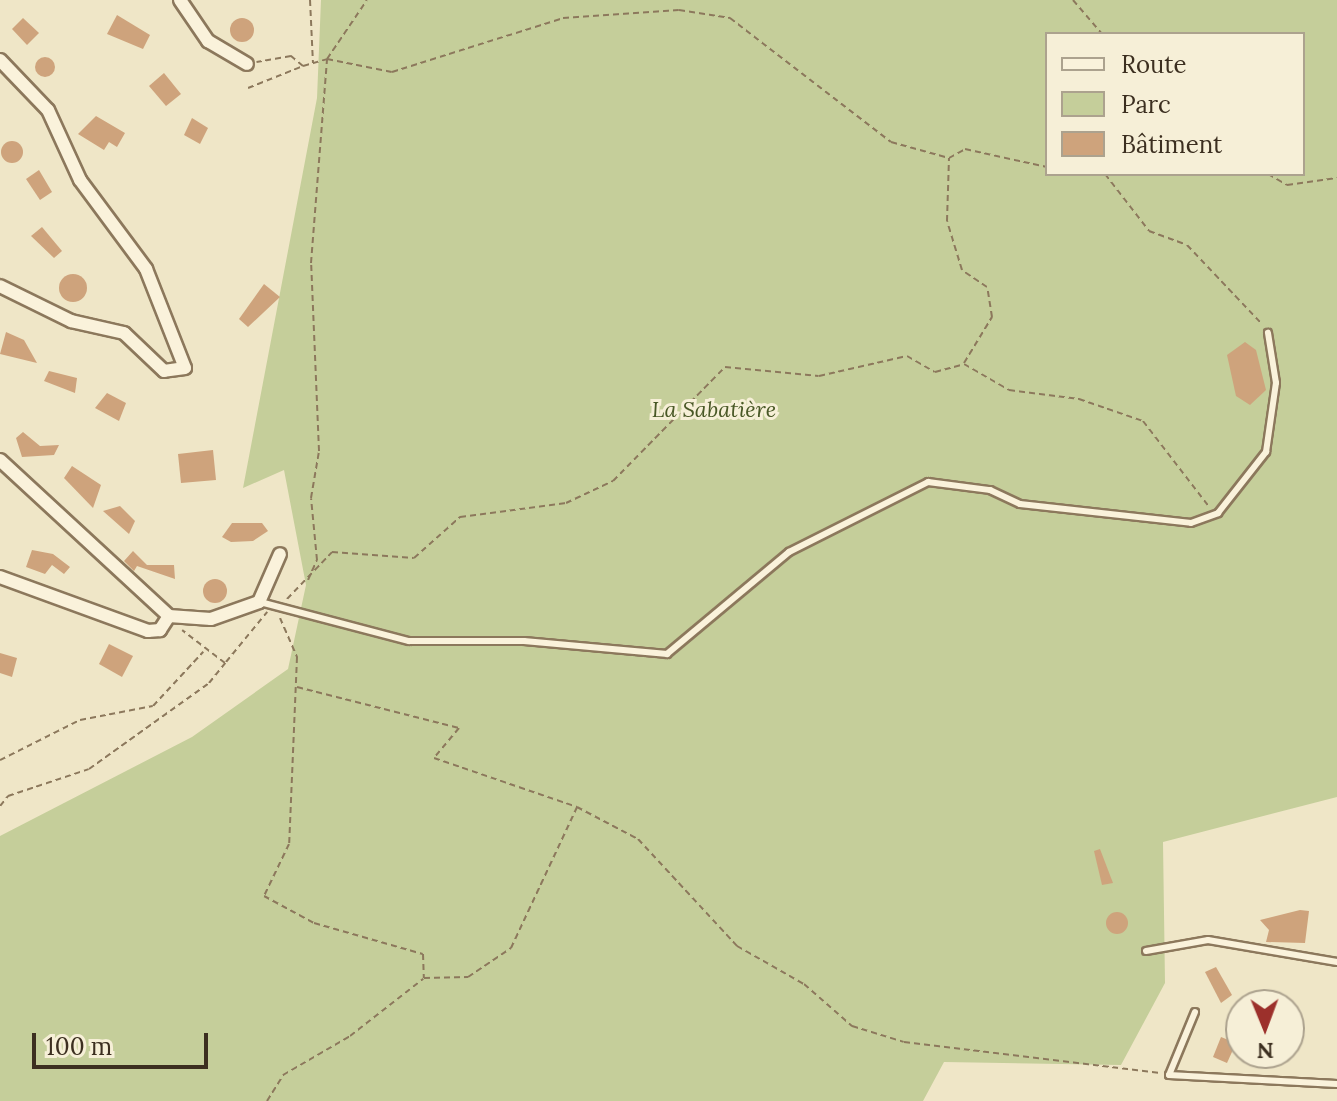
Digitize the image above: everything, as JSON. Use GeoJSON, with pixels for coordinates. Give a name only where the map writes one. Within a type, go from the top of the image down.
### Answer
{"type":"FeatureCollection","features":[{"type":"Feature","properties":{"kind":"street"},"geometry":{"type":"LineString","coordinates":[[180,0],[208,41],[247,64]]}},
{"type":"Feature","properties":{"kind":"street"},"geometry":{"type":"LineString","coordinates":[[0,52],[4,63],[48,110],[86,189],[146,269],[185,368],[164,371],[124,333],[71,321],[0,286]]}},
{"type":"Feature","properties":{"kind":"street"},"geometry":{"type":"LineString","coordinates":[[0,460],[168,619]]}},
{"type":"Feature","properties":{"kind":"street"},"geometry":{"type":"LineString","coordinates":[[0,577],[148,631],[168,619],[211,619],[270,604],[280,554]]}},
{"type":"Feature","properties":{"kind":"lane"},"geometry":{"type":"LineString","coordinates":[[270,604],[409,641],[524,641],[667,654],[789,552],[928,482],[1156,523],[1218,513],[1266,452],[1276,383],[1268,333]]}},
{"type":"Feature","properties":{"kind":"lane"},"geometry":{"type":"LineString","coordinates":[[1146,951],[1208,940],[1337,962]]}},
{"type":"Feature","properties":{"kind":"lane"},"geometry":{"type":"LineString","coordinates":[[1195,1012],[1169,1075],[1337,1084]]}},
{"type":"Feature","properties":{"kind":"path"},"geometry":{"type":"LineString","coordinates":[[310,0],[313,63]]}},
{"type":"Feature","properties":{"kind":"path"},"geometry":{"type":"LineString","coordinates":[[306,585],[317,560],[311,498],[319,451],[311,356],[318,340],[311,263],[327,59],[367,0]]}},
{"type":"Feature","properties":{"kind":"path"},"geometry":{"type":"LineString","coordinates":[[1073,0],[1100,32]]}},
{"type":"Feature","properties":{"kind":"path"},"geometry":{"type":"LineString","coordinates":[[248,88],[327,59],[392,72],[563,18],[691,12],[730,18],[891,142],[949,158],[965,149],[1045,167]]}},
{"type":"Feature","properties":{"kind":"path"},"geometry":{"type":"LineString","coordinates":[[247,64],[291,56],[303,66]]}},
{"type":"Feature","properties":{"kind":"path"},"geometry":{"type":"LineString","coordinates":[[0,806],[8,796],[103,760],[186,703],[225,663],[270,604],[306,585],[332,552],[414,558],[460,517],[566,503],[613,481],[725,367],[819,376],[907,356],[935,372],[964,364],[992,317],[987,287],[962,270],[947,221],[949,158]]}},
{"type":"Feature","properties":{"kind":"path"},"geometry":{"type":"LineString","coordinates":[[1107,176],[1149,231],[1187,245],[1212,266],[1268,333]]}},
{"type":"Feature","properties":{"kind":"path"},"geometry":{"type":"LineString","coordinates":[[1271,176],[1287,185],[1337,178]]}},
{"type":"Feature","properties":{"kind":"path"},"geometry":{"type":"LineString","coordinates":[[964,364],[1009,390],[1079,399],[1143,421],[1166,455],[1187,470],[1199,500],[1218,513]]}},
{"type":"Feature","properties":{"kind":"path"},"geometry":{"type":"LineString","coordinates":[[270,604],[297,657],[289,844],[264,896],[314,923],[423,954],[424,978]]}},
{"type":"Feature","properties":{"kind":"path"},"geometry":{"type":"LineString","coordinates":[[168,619],[203,651],[225,663]]}},
{"type":"Feature","properties":{"kind":"path"},"geometry":{"type":"LineString","coordinates":[[0,760],[80,720],[153,706],[203,651]]}},
{"type":"Feature","properties":{"kind":"path"},"geometry":{"type":"LineString","coordinates":[[295,687],[459,728],[434,758],[577,807],[638,839],[737,946],[804,984],[852,1026],[904,1042],[1169,1075]]}},
{"type":"Feature","properties":{"kind":"path"},"geometry":{"type":"LineString","coordinates":[[267,1101],[283,1075],[350,1036],[424,978],[468,977],[511,948],[577,807]]}},
{"type":"Feature","properties":{"kind":"green space","name":"La Sabatière"},"geometry":{"type":"Polygon","coordinates":[[[321,0],[1337,0],[1337,797],[1163,842],[1165,983],[1121,1065],[944,1062],[923,1101],[0,1101],[0,836],[192,737],[288,669],[306,585],[284,470],[243,488],[317,98],[321,0]]]}},
{"type":"Feature","properties":{"kind":"building"},"geometry":{"type":"Polygon","coordinates":[[[117,15],[150,35],[143,49],[107,34],[117,15]]]}},
{"type":"Feature","properties":{"kind":"building"},"geometry":{"type":"Polygon","coordinates":[[[23,18],[39,33],[27,45],[12,29],[23,18]]]}},
{"type":"Feature","properties":{"kind":"building"},"geometry":{"type":"Polygon","coordinates":[[[242,18],[251,21],[254,30],[251,39],[242,42],[233,39],[230,30],[233,21],[242,18]]]}},
{"type":"Feature","properties":{"kind":"building"},"geometry":{"type":"Polygon","coordinates":[[[41,57],[49,57],[55,67],[49,77],[41,77],[35,71],[35,63],[41,57]]]}},
{"type":"Feature","properties":{"kind":"building"},"geometry":{"type":"Polygon","coordinates":[[[164,73],[181,94],[166,106],[149,86],[164,73]]]}},
{"type":"Feature","properties":{"kind":"building"},"geometry":{"type":"Polygon","coordinates":[[[96,116],[125,133],[117,147],[109,142],[104,150],[78,134],[96,116]]]}},
{"type":"Feature","properties":{"kind":"building"},"geometry":{"type":"Polygon","coordinates":[[[192,118],[208,128],[200,144],[184,135],[192,118]]]}},
{"type":"Feature","properties":{"kind":"building"},"geometry":{"type":"Polygon","coordinates":[[[12,141],[20,144],[23,152],[20,160],[12,163],[4,160],[1,152],[4,144],[12,141]]]}},
{"type":"Feature","properties":{"kind":"building"},"geometry":{"type":"Polygon","coordinates":[[[39,170],[52,192],[40,200],[26,179],[39,170]]]}},
{"type":"Feature","properties":{"kind":"building"},"geometry":{"type":"Polygon","coordinates":[[[42,227],[62,251],[54,258],[31,236],[42,227]]]}},
{"type":"Feature","properties":{"kind":"building"},"geometry":{"type":"Polygon","coordinates":[[[73,274],[83,278],[87,288],[83,298],[73,302],[63,298],[59,288],[63,278],[73,274]]]}},
{"type":"Feature","properties":{"kind":"building"},"geometry":{"type":"Polygon","coordinates":[[[264,284],[280,297],[248,327],[239,319],[264,284]]]}},
{"type":"Feature","properties":{"kind":"building"},"geometry":{"type":"Polygon","coordinates":[[[6,332],[24,340],[37,363],[0,354],[6,332]]]}},
{"type":"Feature","properties":{"kind":"building"},"geometry":{"type":"Polygon","coordinates":[[[1245,342],[1256,350],[1266,390],[1250,405],[1236,396],[1227,355],[1245,342]]]}},
{"type":"Feature","properties":{"kind":"building"},"geometry":{"type":"Polygon","coordinates":[[[49,371],[77,378],[75,393],[44,381],[49,371]]]}},
{"type":"Feature","properties":{"kind":"building"},"geometry":{"type":"Polygon","coordinates":[[[107,393],[126,403],[119,421],[95,408],[107,393]]]}},
{"type":"Feature","properties":{"kind":"building"},"geometry":{"type":"Polygon","coordinates":[[[23,432],[40,446],[59,445],[54,455],[22,457],[16,438],[23,432]]]}},
{"type":"Feature","properties":{"kind":"building"},"geometry":{"type":"Polygon","coordinates":[[[213,450],[216,480],[181,483],[178,454],[213,450]]]}},
{"type":"Feature","properties":{"kind":"building"},"geometry":{"type":"Polygon","coordinates":[[[72,466],[101,485],[93,508],[64,478],[72,466]]]}},
{"type":"Feature","properties":{"kind":"building"},"geometry":{"type":"Polygon","coordinates":[[[120,506],[135,521],[129,534],[103,511],[120,506]]]}},
{"type":"Feature","properties":{"kind":"building"},"geometry":{"type":"Polygon","coordinates":[[[232,523],[262,523],[268,531],[253,541],[231,542],[222,537],[232,523]]]}},
{"type":"Feature","properties":{"kind":"building"},"geometry":{"type":"Polygon","coordinates":[[[32,550],[53,554],[70,567],[64,574],[52,565],[45,574],[26,567],[32,550]]]}},
{"type":"Feature","properties":{"kind":"building"},"geometry":{"type":"Polygon","coordinates":[[[133,551],[147,565],[174,565],[175,579],[137,566],[134,571],[124,561],[133,551]]]}},
{"type":"Feature","properties":{"kind":"building"},"geometry":{"type":"Polygon","coordinates":[[[215,579],[224,582],[227,591],[224,600],[215,603],[206,600],[203,591],[206,582],[215,579]]]}},
{"type":"Feature","properties":{"kind":"building"},"geometry":{"type":"Polygon","coordinates":[[[109,644],[133,656],[122,677],[99,664],[109,644]]]}},
{"type":"Feature","properties":{"kind":"building"},"geometry":{"type":"Polygon","coordinates":[[[0,653],[17,658],[12,677],[0,673],[0,653]]]}},
{"type":"Feature","properties":{"kind":"building"},"geometry":{"type":"Polygon","coordinates":[[[1100,849],[1113,883],[1102,885],[1094,851],[1100,849]]]}},
{"type":"Feature","properties":{"kind":"building"},"geometry":{"type":"Polygon","coordinates":[[[1300,910],[1309,911],[1305,943],[1266,942],[1269,930],[1260,920],[1300,910]]]}},
{"type":"Feature","properties":{"kind":"building"},"geometry":{"type":"Polygon","coordinates":[[[1117,912],[1125,915],[1128,923],[1125,931],[1117,934],[1109,931],[1106,923],[1109,915],[1117,912]]]}},
{"type":"Feature","properties":{"kind":"building"},"geometry":{"type":"Polygon","coordinates":[[[1216,967],[1229,989],[1225,989],[1225,1000],[1221,1003],[1205,972],[1216,967]]]}},
{"type":"Feature","properties":{"kind":"building"},"geometry":{"type":"Polygon","coordinates":[[[1221,1037],[1225,1039],[1225,1062],[1213,1057],[1221,1037]]]}}]}
